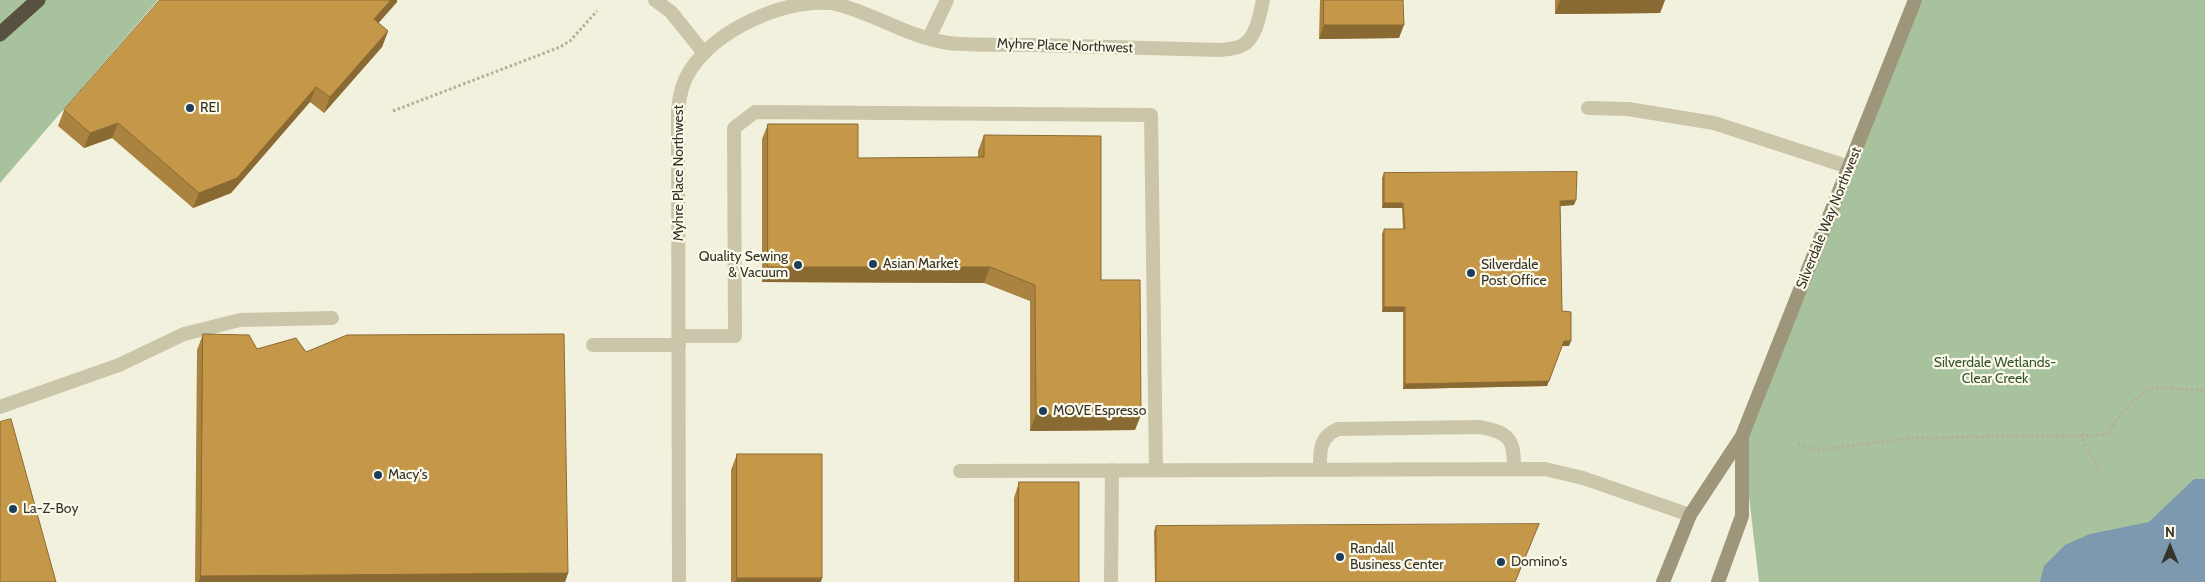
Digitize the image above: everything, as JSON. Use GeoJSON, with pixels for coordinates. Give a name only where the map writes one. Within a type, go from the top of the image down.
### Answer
{"type":"FeatureCollection","features":[{"type":"Feature","properties":{"kind":"highway"},"geometry":{"type":"LineString","coordinates":[[0,34],[38,0]]}},
{"type":"Feature","properties":{"kind":"main road","name":"Silverdale Way Northwest"},"geometry":{"type":"LineString","coordinates":[[1663,582],[1690,515],[1742,436],[1915,0]]}},
{"type":"Feature","properties":{"kind":"main road","name":"Silverdale Way Northwest"},"geometry":{"type":"LineString","coordinates":[[1718,582],[1742,516],[1742,436]]}},
{"type":"Feature","properties":{"kind":"street"},"geometry":{"type":"LineString","coordinates":[[655,0],[671,12],[704,52]]}},
{"type":"Feature","properties":{"kind":"street"},"geometry":{"type":"LineString","coordinates":[[929,38],[947,0]]}},
{"type":"Feature","properties":{"kind":"street","name":"Myhre Place Northwest"},"geometry":{"type":"LineString","coordinates":[[679,582],[678,112],[680,94],[690,71],[704,52],[721,36],[761,13],[791,5],[827,1],[929,38],[950,43],[1221,50],[1242,46],[1252,35],[1263,0]]}},
{"type":"Feature","properties":{"kind":"street"},"geometry":{"type":"LineString","coordinates":[[1588,108],[1654,112],[1714,123],[1849,167]]}},
{"type":"Feature","properties":{"kind":"street"},"geometry":{"type":"LineString","coordinates":[[593,345],[735,336],[734,128],[755,112],[1151,115],[1156,470]]}},
{"type":"Feature","properties":{"kind":"street"},"geometry":{"type":"LineString","coordinates":[[0,407],[119,365],[184,334],[240,320],[332,318]]}},
{"type":"Feature","properties":{"kind":"street"},"geometry":{"type":"LineString","coordinates":[[1320,469],[1320,447],[1323,439],[1330,432],[1338,429],[1480,427],[1491,429],[1509,439],[1514,446],[1514,469]]}},
{"type":"Feature","properties":{"kind":"street"},"geometry":{"type":"LineString","coordinates":[[960,471],[1545,469],[1583,478],[1690,515]]}},
{"type":"Feature","properties":{"kind":"street"},"geometry":{"type":"LineString","coordinates":[[1110,582],[1112,470]]}},
{"type":"Feature","properties":{"kind":"path"},"geometry":{"type":"LineString","coordinates":[[393,111],[560,47],[570,41],[596,11]]}},
{"type":"Feature","properties":{"kind":"path"},"geometry":{"type":"LineString","coordinates":[[1798,444],[1818,450],[1908,438],[2105,436],[2129,404],[2150,388],[2205,390]]}},
{"type":"Feature","properties":{"kind":"path"},"geometry":{"type":"LineString","coordinates":[[2080,435],[2100,470]]}},
{"type":"Feature","properties":{"kind":"green space"},"geometry":{"type":"Polygon","coordinates":[[[0,0],[158,0],[0,183],[0,0]]]}},
{"type":"Feature","properties":{"kind":"green space","name":"Silverdale Wetlands- Clear Creek"},"geometry":{"type":"Polygon","coordinates":[[[1915,0],[2205,0],[2205,582],[1759,582],[1742,437],[1915,0]]]}},
{"type":"Feature","properties":{"kind":"water"},"geometry":{"type":"Polygon","coordinates":[[[2194,479],[2205,479],[2205,582],[2040,582],[2044,566],[2065,545],[2090,534],[2149,522],[2194,479]]]}},
{"type":"Feature","properties":{"kind":"building","name":"REI"},"geometry":{"type":"Polygon","coordinates":[[[160,0],[391,0],[374,19],[388,31],[330,97],[316,87],[237,178],[199,193],[118,123],[90,133],[64,110],[160,0]]]}},
{"type":"Feature","properties":{"kind":"building"},"geometry":{"type":"Polygon","coordinates":[[[1324,0],[1403,0],[1404,25],[1324,25],[1324,0]]]}},
{"type":"Feature","properties":{"kind":"building"},"geometry":{"type":"Polygon","coordinates":[[[768,124],[858,124],[858,158],[984,157],[984,135],[1101,136],[1101,280],[1140,280],[1141,415],[1036,415],[1035,285],[990,267],[768,267],[768,124]]]}},
{"type":"Feature","properties":{"kind":"building","name":"Silverdale Post Office"},"geometry":{"type":"Polygon","coordinates":[[[1577,172],[1576,200],[1560,201],[1562,311],[1571,312],[1571,341],[1564,341],[1549,381],[1405,384],[1405,307],[1384,307],[1384,229],[1405,229],[1403,203],[1384,203],[1384,173],[1577,172]]]}},
{"type":"Feature","properties":{"kind":"building","name":"Macy's"},"geometry":{"type":"Polygon","coordinates":[[[203,334],[249,335],[257,349],[296,338],[306,352],[347,335],[564,334],[568,573],[201,576],[203,334]]]}},
{"type":"Feature","properties":{"kind":"building","name":"La-Z-Boy"},"geometry":{"type":"Polygon","coordinates":[[[11,419],[56,582],[0,582],[0,422],[11,419]]]}},
{"type":"Feature","properties":{"kind":"building"},"geometry":{"type":"Polygon","coordinates":[[[737,454],[822,454],[822,578],[737,578],[737,454]]]}},
{"type":"Feature","properties":{"kind":"building"},"geometry":{"type":"Polygon","coordinates":[[[1019,482],[1079,482],[1079,582],[1019,582],[1019,482]]]}},
{"type":"Feature","properties":{"kind":"building","name":"Randall Business Center"},"geometry":{"type":"Polygon","coordinates":[[[1539,524],[1515,582],[1156,582],[1156,526],[1539,524]]]}},
{"type":"Feature","properties":{"kind":"place","name":"REI"},"geometry":{"type":"Point","coordinates":[190,108]}},
{"type":"Feature","properties":{"kind":"place","name":"Asian Market"},"geometry":{"type":"Point","coordinates":[873,264]}},
{"type":"Feature","properties":{"kind":"place","name":"Quality Sewing & Vacuum"},"geometry":{"type":"Point","coordinates":[798,265]}},
{"type":"Feature","properties":{"kind":"place","name":"Silverdale Post Office"},"geometry":{"type":"Point","coordinates":[1471,273]}},
{"type":"Feature","properties":{"kind":"place","name":"MOVE Espresso"},"geometry":{"type":"Point","coordinates":[1043,411]}},
{"type":"Feature","properties":{"kind":"place","name":"Macy's"},"geometry":{"type":"Point","coordinates":[378,475]}},
{"type":"Feature","properties":{"kind":"place","name":"La-Z-Boy"},"geometry":{"type":"Point","coordinates":[13,509]}},
{"type":"Feature","properties":{"kind":"place","name":"Randall Business Center"},"geometry":{"type":"Point","coordinates":[1340,557]}},
{"type":"Feature","properties":{"kind":"place","name":"Domino's"},"geometry":{"type":"Point","coordinates":[1501,562]}}]}
